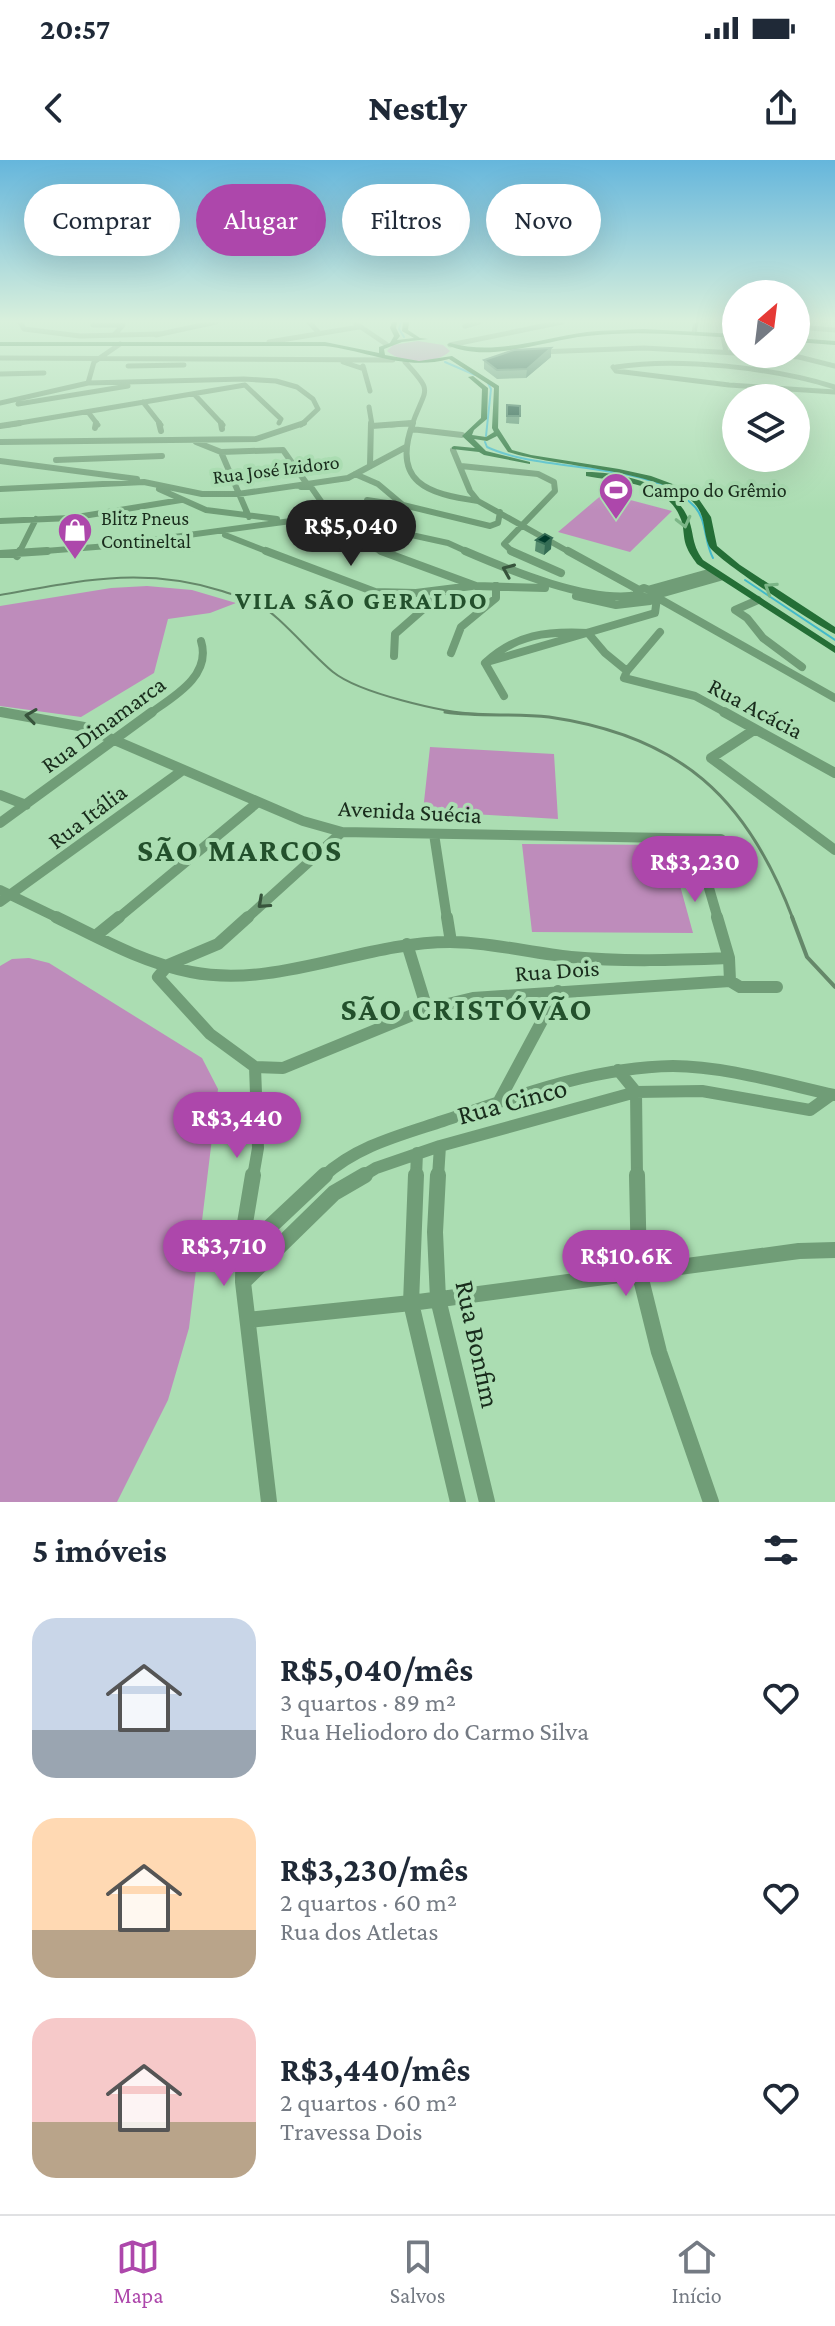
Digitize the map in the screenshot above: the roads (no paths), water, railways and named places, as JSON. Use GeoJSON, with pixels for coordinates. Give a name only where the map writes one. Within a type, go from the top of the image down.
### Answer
{"type":"FeatureCollection","features":[{"type":"Feature","properties":{"kind":"main road"},"geometry":{"type":"LineString","coordinates":[[469,436],[484,419],[485,388],[481,385]]}},
{"type":"Feature","properties":{"kind":"main road"},"geometry":{"type":"LineString","coordinates":[[494,385],[497,387],[494,423],[504,446],[517,454],[638,474],[669,485],[707,515],[713,547],[737,567],[835,631]]}},
{"type":"Feature","properties":{"kind":"main road"},"geometry":{"type":"LineString","coordinates":[[469,436],[493,438],[497,433]]}},
{"type":"Feature","properties":{"kind":"main road"},"geometry":{"type":"LineString","coordinates":[[469,436],[478,450]]}},
{"type":"Feature","properties":{"kind":"main road"},"geometry":{"type":"LineString","coordinates":[[454,449],[478,450],[496,458],[659,490],[673,499],[682,512],[688,547],[716,574],[835,650]]}},
{"type":"Feature","properties":{"kind":"main road"},"geometry":{"type":"LineString","coordinates":[[716,574],[735,574],[737,567]]}},
{"type":"Feature","properties":{"kind":"street"},"geometry":{"type":"LineString","coordinates":[[1,405],[10,400],[81,385]]}},
{"type":"Feature","properties":{"kind":"street"},"geometry":{"type":"LineString","coordinates":[[1,405],[132,385]]}},
{"type":"Feature","properties":{"kind":"street"},"geometry":{"type":"LineString","coordinates":[[0,426],[245,385],[281,419],[279,423]]}},
{"type":"Feature","properties":{"kind":"street"},"geometry":{"type":"LineString","coordinates":[[0,442],[256,439],[301,425],[318,409],[315,400],[300,388],[287,385]]}},
{"type":"Feature","properties":{"kind":"street"},"geometry":{"type":"LineString","coordinates":[[368,385],[370,391]]}},
{"type":"Feature","properties":{"kind":"street"},"geometry":{"type":"LineString","coordinates":[[425,385],[427,391],[413,415],[406,447],[403,465],[408,475],[440,496],[478,501],[500,512],[642,596],[686,616],[835,698]]}},
{"type":"Feature","properties":{"kind":"street"},"geometry":{"type":"LineString","coordinates":[[810,389],[835,390]]}},
{"type":"Feature","properties":{"kind":"street"},"geometry":{"type":"LineString","coordinates":[[194,394],[223,425],[222,429]]}},
{"type":"Feature","properties":{"kind":"street"},"geometry":{"type":"LineString","coordinates":[[143,402],[162,426],[161,431]]}},
{"type":"Feature","properties":{"kind":"street"},"geometry":{"type":"LineString","coordinates":[[369,407],[372,426],[370,466]]}},
{"type":"Feature","properties":{"kind":"street"},"geometry":{"type":"LineString","coordinates":[[88,412],[98,425],[95,428]]}},
{"type":"Feature","properties":{"kind":"street"},"geometry":{"type":"LineString","coordinates":[[372,426],[411,426],[469,436]]}},
{"type":"Feature","properties":{"kind":"street"},"geometry":{"type":"LineString","coordinates":[[469,436],[454,449],[470,491],[478,501]]}},
{"type":"Feature","properties":{"kind":"street"},"geometry":{"type":"LineString","coordinates":[[256,439],[258,450]]}},
{"type":"Feature","properties":{"kind":"street"},"geometry":{"type":"LineString","coordinates":[[186,440],[221,452],[283,450],[307,484]]}},
{"type":"Feature","properties":{"kind":"street"},"geometry":{"type":"LineString","coordinates":[[199,443],[207,440]]}},
{"type":"Feature","properties":{"kind":"street","name":"Rua José Izidoro"},"geometry":{"type":"LineString","coordinates":[[144,482],[202,494],[239,495],[355,474],[406,447]]}},
{"type":"Feature","properties":{"kind":"street"},"geometry":{"type":"LineString","coordinates":[[221,452],[249,517]]}},
{"type":"Feature","properties":{"kind":"street"},"geometry":{"type":"LineString","coordinates":[[0,461],[162,456]]}},
{"type":"Feature","properties":{"kind":"street"},"geometry":{"type":"LineString","coordinates":[[23,462],[144,482],[206,510],[262,521],[310,524],[476,586]]}},
{"type":"Feature","properties":{"kind":"street"},"geometry":{"type":"LineString","coordinates":[[461,466],[546,476],[557,486],[504,544],[511,551],[561,573]]}},
{"type":"Feature","properties":{"kind":"street"},"geometry":{"type":"LineString","coordinates":[[522,483],[526,473]]}},
{"type":"Feature","properties":{"kind":"street"},"geometry":{"type":"LineString","coordinates":[[355,474],[378,484],[403,505]]}},
{"type":"Feature","properties":{"kind":"street"},"geometry":{"type":"LineString","coordinates":[[94,483],[113,476]]}},
{"type":"Feature","properties":{"kind":"street"},"geometry":{"type":"LineString","coordinates":[[0,489],[132,480]]}},
{"type":"Feature","properties":{"kind":"street"},"geometry":{"type":"LineString","coordinates":[[239,495],[311,487],[325,507],[318,519],[310,524]]}},
{"type":"Feature","properties":{"kind":"street"},"geometry":{"type":"LineString","coordinates":[[0,521],[71,518],[181,500]]}},
{"type":"Feature","properties":{"kind":"street"},"geometry":{"type":"LineString","coordinates":[[367,500],[403,505],[490,526],[498,523],[500,512]]}},
{"type":"Feature","properties":{"kind":"street"},"geometry":{"type":"LineString","coordinates":[[18,555],[36,519]]}},
{"type":"Feature","properties":{"kind":"street"},"geometry":{"type":"LineString","coordinates":[[0,557],[108,546],[277,519],[291,523]]}},
{"type":"Feature","properties":{"kind":"street"},"geometry":{"type":"LineString","coordinates":[[18,555],[111,551],[318,519],[353,521],[448,543],[514,573],[543,582],[615,597],[642,596]]}},
{"type":"Feature","properties":{"kind":"street"},"geometry":{"type":"LineString","coordinates":[[225,535],[375,592],[416,593],[476,586],[549,588],[616,605],[642,596],[651,589],[716,574]]}},
{"type":"Feature","properties":{"kind":"street"},"geometry":{"type":"LineString","coordinates":[[485,663],[640,616],[657,601],[716,574]]}},
{"type":"Feature","properties":{"kind":"street"},"geometry":{"type":"LineString","coordinates":[[451,653],[454,637],[469,617],[496,598],[496,586]]}},
{"type":"Feature","properties":{"kind":"street"},"geometry":{"type":"LineString","coordinates":[[651,589],[657,601],[686,616]]}},
{"type":"Feature","properties":{"kind":"street"},"geometry":{"type":"LineString","coordinates":[[394,656],[395,634],[444,591]]}},
{"type":"Feature","properties":{"kind":"street"},"geometry":{"type":"LineString","coordinates":[[416,593],[427,607]]}},
{"type":"Feature","properties":{"kind":"street"},"geometry":{"type":"LineString","coordinates":[[640,616],[642,596]]}},
{"type":"Feature","properties":{"kind":"street"},"geometry":{"type":"LineString","coordinates":[[758,600],[735,610],[747,618],[763,638],[802,667]]}},
{"type":"Feature","properties":{"kind":"street"},"geometry":{"type":"LineString","coordinates":[[627,671],[660,632]]}},
{"type":"Feature","properties":{"kind":"street"},"geometry":{"type":"LineString","coordinates":[[485,663],[513,638],[534,634],[588,633]]}},
{"type":"Feature","properties":{"kind":"street","name":"Rua Acácia"},"geometry":{"type":"LineString","coordinates":[[588,633],[605,653],[627,671],[624,678],[695,696],[835,773]]}},
{"type":"Feature","properties":{"kind":"street","name":"Rua Dinamarca"},"geometry":{"type":"LineString","coordinates":[[0,823],[195,678],[205,650],[201,641]]}},
{"type":"Feature","properties":{"kind":"street"},"geometry":{"type":"LineString","coordinates":[[499,648],[500,655],[505,658]]}},
{"type":"Feature","properties":{"kind":"street"},"geometry":{"type":"LineString","coordinates":[[485,663],[504,696]]}},
{"type":"Feature","properties":{"kind":"street","name":"Avenida Suécia"},"geometry":{"type":"LineString","coordinates":[[0,712],[60,720],[115,740],[303,821],[342,832],[721,839]]}},
{"type":"Feature","properties":{"kind":"street"},"geometry":{"type":"LineString","coordinates":[[754,730],[711,758],[835,850]]}},
{"type":"Feature","properties":{"kind":"street","name":"Rua Itália"},"geometry":{"type":"LineString","coordinates":[[0,902],[14,895],[183,770]]}},
{"type":"Feature","properties":{"kind":"street"},"geometry":{"type":"LineString","coordinates":[[0,795],[26,805]]}},
{"type":"Feature","properties":{"kind":"street"},"geometry":{"type":"LineString","coordinates":[[98,934],[258,802]]}},
{"type":"Feature","properties":{"kind":"street"},"geometry":{"type":"LineString","coordinates":[[269,1502],[242,1253],[258,1148],[255,1067],[210,1034],[158,977],[168,965],[218,944],[342,832]]}},
{"type":"Feature","properties":{"kind":"street"},"geometry":{"type":"LineString","coordinates":[[434,834],[451,942]]}},
{"type":"Feature","properties":{"kind":"street"},"geometry":{"type":"LineString","coordinates":[[695,840],[729,958],[730,981]]}},
{"type":"Feature","properties":{"kind":"street"},"geometry":{"type":"LineString","coordinates":[[0,890],[140,955],[194,973],[234,974],[313,965],[407,944],[451,942],[570,957],[635,961],[729,958]]}},
{"type":"Feature","properties":{"kind":"street"},"geometry":{"type":"LineString","coordinates":[[407,944],[427,1009]]}},
{"type":"Feature","properties":{"kind":"street"},"geometry":{"type":"LineString","coordinates":[[140,955],[189,957]]}},
{"type":"Feature","properties":{"kind":"street","name":"Rua Dois"},"geometry":{"type":"LineString","coordinates":[[255,1067],[283,1068],[427,1009],[473,998],[730,981],[740,987],[777,987]]}},
{"type":"Feature","properties":{"kind":"street"},"geometry":{"type":"LineString","coordinates":[[499,1101],[558,991]]}},
{"type":"Feature","properties":{"kind":"street","name":"Rua Cinco"},"geometry":{"type":"LineString","coordinates":[[242,1253],[330,1170],[364,1148],[499,1101],[618,1070],[675,1066],[745,1076],[833,1095]]}},
{"type":"Feature","properties":{"kind":"street"},"geometry":{"type":"LineString","coordinates":[[618,1070],[636,1092],[639,1271],[659,1352],[711,1502]]}},
{"type":"Feature","properties":{"kind":"street","name":"Rua Cinco"},"geometry":{"type":"LineString","coordinates":[[243,1282],[334,1193],[376,1168],[417,1153],[636,1092],[665,1088],[709,1092],[753,1097],[810,1110],[833,1095]]}},
{"type":"Feature","properties":{"kind":"street","name":"Rua Bonfim"},"geometry":{"type":"LineString","coordinates":[[440,1146],[435,1232],[438,1299],[487,1502]]}},
{"type":"Feature","properties":{"kind":"street"},"geometry":{"type":"LineString","coordinates":[[417,1153],[411,1303],[458,1502]]}},
{"type":"Feature","properties":{"kind":"street"},"geometry":{"type":"LineString","coordinates":[[248,1320],[411,1303],[799,1251],[835,1250]]}},
{"type":"Feature","properties":{"kind":"waterway"},"geometry":{"type":"LineString","coordinates":[[486,436],[491,389],[489,385]]}},
{"type":"Feature","properties":{"kind":"waterway"},"geometry":{"type":"LineString","coordinates":[[485,442],[487,447],[510,455],[623,474],[674,491],[698,511],[713,558]]}},
{"type":"Feature","properties":{"kind":"waterway"},"geometry":{"type":"LineString","coordinates":[[745,580],[835,640]]}},
{"type":"Feature","properties":{"kind":"railway"},"geometry":{"type":"LineString","coordinates":[[0,595],[111,578],[193,583],[240,596],[265,608],[345,680],[402,700],[478,714]]}},
{"type":"Feature","properties":{"kind":"railway"},"geometry":{"type":"LineString","coordinates":[[445,712],[549,717],[595,726],[636,739],[672,757],[703,779],[730,806],[775,876],[793,919]]}},
{"type":"Feature","properties":{"kind":"railway"},"geometry":{"type":"LineString","coordinates":[[792,917],[807,957],[835,987]]}},
{"type":"Feature","properties":{"kind":"place","name":"Campo do Grêmio"},"geometry":{"type":"Point","coordinates":[616,521]}},
{"type":"Feature","properties":{"kind":"place","name":"Blitz Pneus Contineltal"},"geometry":{"type":"Point","coordinates":[75,561]}},
{"type":"Feature","properties":{"kind":"district","name":"VILA SÃO GERALDO"},"geometry":{"type":"Point","coordinates":[362,600]}},
{"type":"Feature","properties":{"kind":"district","name":"SÃO MARCOS"},"geometry":{"type":"Point","coordinates":[240,850]}},
{"type":"Feature","properties":{"kind":"district","name":"SÃO CRISTÓVÃO"},"geometry":{"type":"Point","coordinates":[467,1009]}}]}
